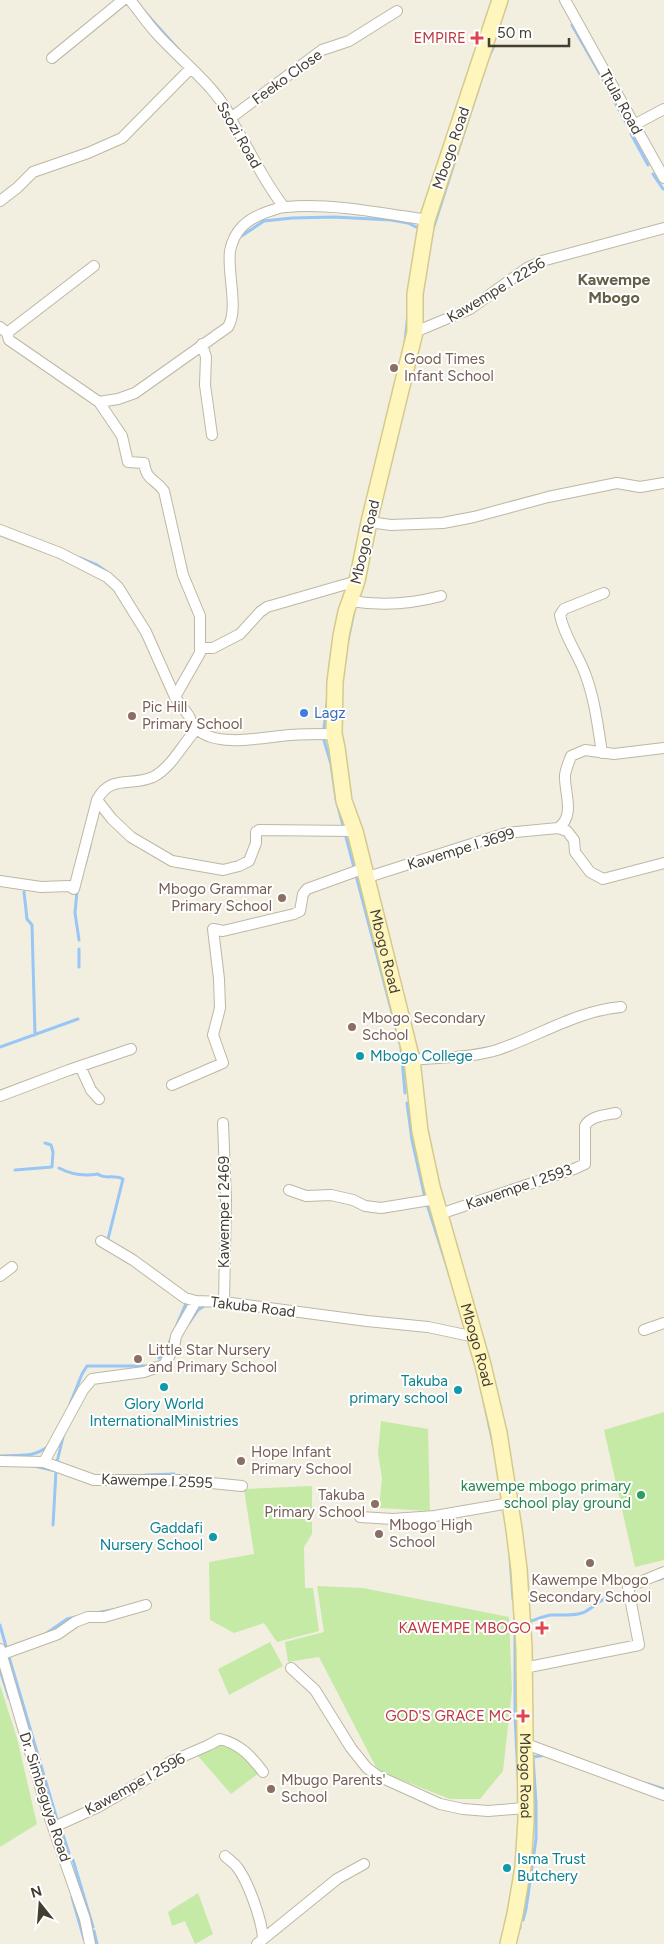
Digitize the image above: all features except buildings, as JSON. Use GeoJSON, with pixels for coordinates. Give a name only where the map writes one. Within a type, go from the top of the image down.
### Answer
{"type":"FeatureCollection","features":[{"type":"Feature","properties":{"kind":"street"},"geometry":{"type":"LineString","coordinates":[[52,58],[124,0]]}},
{"type":"Feature","properties":{"kind":"street","name":"Ssozi Road"},"geometry":{"type":"LineString","coordinates":[[130,0],[156,34],[202,77],[232,116],[234,125],[272,192],[284,207]]}},
{"type":"Feature","properties":{"kind":"street","name":"Mbogo Road"},"geometry":{"type":"LineString","coordinates":[[500,0],[427,220],[415,294],[415,332],[369,522],[354,602],[346,612],[335,682],[334,734],[344,801],[355,831],[384,941],[412,1060],[420,1131],[428,1170],[476,1337],[499,1434],[510,1503],[519,1569],[526,1744],[523,1867],[508,1944]]}},
{"type":"Feature","properties":{"kind":"street","name":"Ttula Road"},"geometry":{"type":"LineString","coordinates":[[565,0],[664,178]]}},
{"type":"Feature","properties":{"kind":"street","name":"Feeko Close"},"geometry":{"type":"LineString","coordinates":[[232,116],[322,50],[349,41],[396,11]]}},
{"type":"Feature","properties":{"kind":"street"},"geometry":{"type":"LineString","coordinates":[[0,201],[33,172],[88,153],[122,138],[191,68]]}},
{"type":"Feature","properties":{"kind":"street"},"geometry":{"type":"LineString","coordinates":[[634,125],[664,109]]}},
{"type":"Feature","properties":{"kind":"street"},"geometry":{"type":"LineString","coordinates":[[99,402],[118,399],[135,393],[228,326],[232,320],[230,252],[233,240],[239,229],[250,219],[284,207],[331,207],[427,220]]}},
{"type":"Feature","properties":{"kind":"street","name":"Kawempe I 2256"},"geometry":{"type":"LineString","coordinates":[[415,332],[470,309],[527,268],[542,261],[664,228]]}},
{"type":"Feature","properties":{"kind":"street"},"geometry":{"type":"LineString","coordinates":[[94,266],[4,336],[99,402],[122,436],[128,462],[144,463],[148,477],[161,486],[164,491],[183,575],[200,616],[200,648],[198,657],[175,697]]}},
{"type":"Feature","properties":{"kind":"street"},"geometry":{"type":"LineString","coordinates":[[202,344],[206,356],[206,385],[212,435]]}},
{"type":"Feature","properties":{"kind":"street"},"geometry":{"type":"LineString","coordinates":[[369,522],[391,526],[443,523],[474,517],[548,497],[617,483],[640,487],[664,484]]}},
{"type":"Feature","properties":{"kind":"street"},"geometry":{"type":"LineString","coordinates":[[0,530],[60,553],[107,577],[118,587],[146,632],[175,697],[189,716],[195,731]]}},
{"type":"Feature","properties":{"kind":"street"},"geometry":{"type":"LineString","coordinates":[[200,648],[213,648],[240,634],[267,607],[357,581]]}},
{"type":"Feature","properties":{"kind":"street"},"geometry":{"type":"LineString","coordinates":[[602,753],[595,707],[586,676],[566,636],[560,615],[564,609],[604,593]]}},
{"type":"Feature","properties":{"kind":"street"},"geometry":{"type":"LineString","coordinates":[[354,602],[384,605],[416,602],[441,596]]}},
{"type":"Feature","properties":{"kind":"street"},"geometry":{"type":"LineString","coordinates":[[195,731],[198,730],[210,737],[233,740],[303,734],[334,734]]}},
{"type":"Feature","properties":{"kind":"street"},"geometry":{"type":"LineString","coordinates":[[0,881],[41,887],[69,886],[74,889],[98,800],[106,788],[115,783],[144,780],[157,774],[195,731]]}},
{"type":"Feature","properties":{"kind":"street"},"geometry":{"type":"LineString","coordinates":[[558,828],[563,825],[568,814],[565,773],[571,756],[585,750],[614,754],[664,748]]}},
{"type":"Feature","properties":{"kind":"street"},"geometry":{"type":"LineString","coordinates":[[98,800],[112,820],[130,837],[163,857],[178,863],[223,870],[249,861],[256,843],[256,832],[259,830],[355,831]]}},
{"type":"Feature","properties":{"kind":"street"},"geometry":{"type":"LineString","coordinates":[[558,828],[567,831],[574,840],[575,852],[590,872],[603,879],[664,863]]}},
{"type":"Feature","properties":{"kind":"street","name":"Kawempe I 3699"},"geometry":{"type":"LineString","coordinates":[[172,1085],[222,1064],[213,1035],[220,1008],[219,979],[213,929],[224,931],[294,914],[300,911],[303,894],[307,889],[506,833],[558,828]]}},
{"type":"Feature","properties":{"kind":"street"},"geometry":{"type":"LineString","coordinates":[[412,1060],[484,1053],[500,1049],[601,1009],[621,1008]]}},
{"type":"Feature","properties":{"kind":"street"},"geometry":{"type":"LineString","coordinates":[[0,1096],[131,1049]]}},
{"type":"Feature","properties":{"kind":"street"},"geometry":{"type":"LineString","coordinates":[[80,1066],[92,1090],[99,1099]]}},
{"type":"Feature","properties":{"kind":"street","name":"Kawempe I 2593"},"geometry":{"type":"LineString","coordinates":[[438,1207],[574,1169],[585,1164],[586,1122],[616,1113]]}},
{"type":"Feature","properties":{"kind":"street","name":"Kawempe I 2469"},"geometry":{"type":"LineString","coordinates":[[223,1123],[226,1200],[224,1302]]}},
{"type":"Feature","properties":{"kind":"street"},"geometry":{"type":"LineString","coordinates":[[290,1190],[306,1196],[331,1196],[353,1200],[365,1206],[380,1208],[438,1207]]}},
{"type":"Feature","properties":{"kind":"street"},"geometry":{"type":"LineString","coordinates":[[101,1242],[140,1265],[185,1298],[196,1301]]}},
{"type":"Feature","properties":{"kind":"street"},"geometry":{"type":"LineString","coordinates":[[0,1276],[12,1267]]}},
{"type":"Feature","properties":{"kind":"street","name":"Takuba Road"},"geometry":{"type":"LineString","coordinates":[[44,1462],[83,1390],[92,1379],[144,1372],[164,1365],[174,1348],[176,1336],[196,1301],[224,1302],[428,1327],[476,1337]]}},
{"type":"Feature","properties":{"kind":"street"},"geometry":{"type":"LineString","coordinates":[[644,1330],[664,1323]]}},
{"type":"Feature","properties":{"kind":"street"},"geometry":{"type":"LineString","coordinates":[[0,1461],[44,1462]]}},
{"type":"Feature","properties":{"kind":"street","name":"Kawempe I 2595"},"geometry":{"type":"LineString","coordinates":[[44,1462],[94,1480],[180,1480],[242,1486]]}},
{"type":"Feature","properties":{"kind":"street"},"geometry":{"type":"LineString","coordinates":[[360,1517],[393,1519],[435,1516],[510,1503]]}},
{"type":"Feature","properties":{"kind":"street"},"geometry":{"type":"LineString","coordinates":[[524,1668],[639,1645],[628,1587],[664,1572]]}},
{"type":"Feature","properties":{"kind":"street"},"geometry":{"type":"LineString","coordinates":[[0,1653],[58,1634],[75,1622],[88,1617],[104,1617],[146,1606]]}},
{"type":"Feature","properties":{"kind":"street","name":"Dr. Simbeguya Road"},"geometry":{"type":"LineString","coordinates":[[0,1653],[47,1810],[86,1919],[90,1944]]}},
{"type":"Feature","properties":{"kind":"street"},"geometry":{"type":"LineString","coordinates":[[291,1668],[315,1690],[351,1748],[367,1768],[378,1776],[440,1804],[463,1809],[488,1811],[525,1808]]}},
{"type":"Feature","properties":{"kind":"street","name":"Kawempe I 2596"},"geometry":{"type":"LineString","coordinates":[[54,1827],[98,1807],[148,1778],[170,1762],[209,1746],[220,1739],[230,1741],[249,1753],[263,1772]]}},
{"type":"Feature","properties":{"kind":"street"},"geometry":{"type":"LineString","coordinates":[[526,1744],[664,1795]]}},
{"type":"Feature","properties":{"kind":"street"},"geometry":{"type":"LineString","coordinates":[[225,1856],[237,1867],[246,1884],[262,1924],[260,1941]]}},
{"type":"Feature","properties":{"kind":"street"},"geometry":{"type":"LineString","coordinates":[[260,1941],[337,1879],[364,1864]]}},
{"type":"Feature","properties":{"kind":"green space","name":"kawempe mbogo primary school play ground"},"geometry":{"type":"Polygon","coordinates":[[[664,1412],[664,1560],[635,1567],[604,1430],[664,1412]]]}},
{"type":"Feature","properties":{"kind":"green space"},"geometry":{"type":"Polygon","coordinates":[[[381,1421],[428,1429],[430,1511],[379,1508],[382,1478],[378,1453],[381,1421]]]}},
{"type":"Feature","properties":{"kind":"green space"},"geometry":{"type":"Polygon","coordinates":[[[312,1486],[312,1534],[304,1547],[305,1588],[313,1588],[319,1631],[277,1642],[264,1623],[234,1633],[210,1620],[209,1562],[254,1554],[244,1489],[312,1486]]]}},
{"type":"Feature","properties":{"kind":"green space"},"geometry":{"type":"Polygon","coordinates":[[[317,1586],[363,1588],[509,1617],[512,1690],[503,1771],[480,1799],[450,1799],[378,1771],[319,1657],[288,1662],[285,1642],[324,1632],[317,1586]]]}},
{"type":"Feature","properties":{"kind":"green space"},"geometry":{"type":"Polygon","coordinates":[[[270,1642],[283,1666],[229,1695],[218,1669],[270,1642]]]}},
{"type":"Feature","properties":{"kind":"green space"},"geometry":{"type":"Polygon","coordinates":[[[0,1685],[17,1738],[37,1824],[0,1847],[0,1685]]]}},
{"type":"Feature","properties":{"kind":"green space"},"geometry":{"type":"Polygon","coordinates":[[[220,1740],[246,1754],[259,1773],[231,1794],[198,1756],[198,1753],[220,1740]]]}},
{"type":"Feature","properties":{"kind":"green space"},"geometry":{"type":"Polygon","coordinates":[[[198,1893],[213,1934],[195,1944],[185,1921],[172,1926],[168,1912],[198,1893]]]}},
{"type":"Feature","properties":{"kind":"waterway"},"geometry":{"type":"LineString","coordinates":[[143,10],[179,50]]}},
{"type":"Feature","properties":{"kind":"waterway"},"geometry":{"type":"LineString","coordinates":[[572,25],[604,81]]}},
{"type":"Feature","properties":{"kind":"waterway"},"geometry":{"type":"LineString","coordinates":[[489,56],[494,46]]}},
{"type":"Feature","properties":{"kind":"waterway"},"geometry":{"type":"LineString","coordinates":[[433,229],[480,83]]}},
{"type":"Feature","properties":{"kind":"waterway"},"geometry":{"type":"LineString","coordinates":[[607,88],[628,126]]}},
{"type":"Feature","properties":{"kind":"waterway"},"geometry":{"type":"LineString","coordinates":[[631,134],[648,165]]}},
{"type":"Feature","properties":{"kind":"waterway"},"geometry":{"type":"LineString","coordinates":[[653,174],[663,189]]}},
{"type":"Feature","properties":{"kind":"waterway"},"geometry":{"type":"LineString","coordinates":[[240,237],[264,221],[292,218],[334,217],[391,220],[408,223],[420,229]]}},
{"type":"Feature","properties":{"kind":"waterway"},"geometry":{"type":"LineString","coordinates":[[405,343],[408,312]]}},
{"type":"Feature","properties":{"kind":"waterway"},"geometry":{"type":"LineString","coordinates":[[394,450],[397,437]]}},
{"type":"Feature","properties":{"kind":"waterway"},"geometry":{"type":"LineString","coordinates":[[80,558],[97,565],[107,572]]}},
{"type":"Feature","properties":{"kind":"waterway"},"geometry":{"type":"LineString","coordinates":[[348,640],[355,607]]}},
{"type":"Feature","properties":{"kind":"waterway"},"geometry":{"type":"LineString","coordinates":[[327,703],[323,737],[331,764],[336,799],[401,1047],[405,1093]]}},
{"type":"Feature","properties":{"kind":"waterway"},"geometry":{"type":"LineString","coordinates":[[85,864],[90,846]]}},
{"type":"Feature","properties":{"kind":"waterway"},"geometry":{"type":"LineString","coordinates":[[77,891],[75,913],[79,940]]}},
{"type":"Feature","properties":{"kind":"waterway"},"geometry":{"type":"LineString","coordinates":[[24,892],[27,919],[32,925],[35,1035]]}},
{"type":"Feature","properties":{"kind":"waterway"},"geometry":{"type":"LineString","coordinates":[[79,949],[79,967]]}},
{"type":"Feature","properties":{"kind":"waterway"},"geometry":{"type":"LineString","coordinates":[[0,1047],[78,1019]]}},
{"type":"Feature","properties":{"kind":"waterway"},"geometry":{"type":"LineString","coordinates":[[407,1103],[412,1140],[425,1198]]}},
{"type":"Feature","properties":{"kind":"waterway"},"geometry":{"type":"LineString","coordinates":[[15,1170],[52,1167],[53,1152],[51,1145],[45,1143]]}},
{"type":"Feature","properties":{"kind":"waterway"},"geometry":{"type":"LineString","coordinates":[[59,1168],[78,1174],[98,1174],[103,1177],[123,1179],[107,1243]]}},
{"type":"Feature","properties":{"kind":"waterway"},"geometry":{"type":"LineString","coordinates":[[427,1204],[450,1276]]}},
{"type":"Feature","properties":{"kind":"waterway"},"geometry":{"type":"LineString","coordinates":[[159,1358],[167,1348],[187,1301]]}},
{"type":"Feature","properties":{"kind":"waterway"},"geometry":{"type":"LineString","coordinates":[[189,1323],[198,1310],[206,1305]]}},
{"type":"Feature","properties":{"kind":"waterway"},"geometry":{"type":"LineString","coordinates":[[70,1404],[87,1366],[149,1366],[154,1363]]}},
{"type":"Feature","properties":{"kind":"waterway"},"geometry":{"type":"LineString","coordinates":[[481,1388],[494,1448]]}},
{"type":"Feature","properties":{"kind":"waterway"},"geometry":{"type":"LineString","coordinates":[[60,1463],[57,1462],[63,1437]]}},
{"type":"Feature","properties":{"kind":"waterway"},"geometry":{"type":"LineString","coordinates":[[0,1456],[36,1453],[49,1446]]}},
{"type":"Feature","properties":{"kind":"waterway"},"geometry":{"type":"LineString","coordinates":[[34,1466],[56,1471],[53,1525]]}},
{"type":"Feature","properties":{"kind":"waterway"},"geometry":{"type":"LineString","coordinates":[[145,1475],[174,1474]]}},
{"type":"Feature","properties":{"kind":"waterway"},"geometry":{"type":"LineString","coordinates":[[510,1558],[513,1599]]}},
{"type":"Feature","properties":{"kind":"waterway"},"geometry":{"type":"LineString","coordinates":[[657,1580],[664,1578]]}},
{"type":"Feature","properties":{"kind":"waterway"},"geometry":{"type":"LineString","coordinates":[[528,1622],[551,1615],[582,1613],[607,1598],[617,1599],[626,1593]]}},
{"type":"Feature","properties":{"kind":"waterway"},"geometry":{"type":"LineString","coordinates":[[96,1613],[112,1610]]}},
{"type":"Feature","properties":{"kind":"waterway"},"geometry":{"type":"LineString","coordinates":[[515,1616],[515,1716],[518,1777]]}},
{"type":"Feature","properties":{"kind":"waterway"},"geometry":{"type":"LineString","coordinates":[[44,1635],[67,1619],[76,1617]]}},
{"type":"Feature","properties":{"kind":"waterway"},"geometry":{"type":"LineString","coordinates":[[0,1625],[7,1650]]}},
{"type":"Feature","properties":{"kind":"waterway"},"geometry":{"type":"LineString","coordinates":[[9,1657],[58,1823]]}},
{"type":"Feature","properties":{"kind":"waterway"},"geometry":{"type":"LineString","coordinates":[[0,1670],[9,1698]]}},
{"type":"Feature","properties":{"kind":"waterway"},"geometry":{"type":"LineString","coordinates":[[523,1920],[536,1839],[533,1757],[547,1755]]}},
{"type":"Feature","properties":{"kind":"waterway"},"geometry":{"type":"LineString","coordinates":[[648,1784],[664,1789]]}},
{"type":"Feature","properties":{"kind":"waterway"},"geometry":{"type":"LineString","coordinates":[[61,1829],[69,1853]]}},
{"type":"Feature","properties":{"kind":"waterway"},"geometry":{"type":"LineString","coordinates":[[73,1860],[93,1927]]}},
{"type":"Feature","properties":{"kind":"waterway"},"geometry":{"type":"LineString","coordinates":[[72,1897],[84,1939]]}},
{"type":"Feature","properties":{"kind":"waterway"},"geometry":{"type":"LineString","coordinates":[[94,1931],[97,1944]]}},
{"type":"Feature","properties":{"kind":"place","name":"EMPIRE"},"geometry":{"type":"Point","coordinates":[477,38]}},
{"type":"Feature","properties":{"kind":"place","name":"Good Times Infant School"},"geometry":{"type":"Point","coordinates":[394,368]}},
{"type":"Feature","properties":{"kind":"place","name":"Lagz"},"geometry":{"type":"Point","coordinates":[304,713]}},
{"type":"Feature","properties":{"kind":"place","name":"Pic Hill Primary School"},"geometry":{"type":"Point","coordinates":[132,716]}},
{"type":"Feature","properties":{"kind":"place","name":"Mbogo Grammar Primary School"},"geometry":{"type":"Point","coordinates":[282,898]}},
{"type":"Feature","properties":{"kind":"place","name":"Mbogo Secondary School"},"geometry":{"type":"Point","coordinates":[352,1027]}},
{"type":"Feature","properties":{"kind":"place","name":"Mbogo College"},"geometry":{"type":"Point","coordinates":[360,1056]}},
{"type":"Feature","properties":{"kind":"place","name":"Little Star Nursery and Primary School"},"geometry":{"type":"Point","coordinates":[138,1359]}},
{"type":"Feature","properties":{"kind":"place","name":"Glory World InternationalMinistries"},"geometry":{"type":"Point","coordinates":[164,1387]}},
{"type":"Feature","properties":{"kind":"place","name":"Takuba primary school"},"geometry":{"type":"Point","coordinates":[458,1390]}},
{"type":"Feature","properties":{"kind":"place","name":"Hope Infant Primary School"},"geometry":{"type":"Point","coordinates":[241,1461]}},
{"type":"Feature","properties":{"kind":"place","name":"kawempe mbogo primary school play ground"},"geometry":{"type":"Point","coordinates":[641,1495]}},
{"type":"Feature","properties":{"kind":"place","name":"Takuba Primary School"},"geometry":{"type":"Point","coordinates":[375,1504]}},
{"type":"Feature","properties":{"kind":"place","name":"Mbogo High School"},"geometry":{"type":"Point","coordinates":[379,1534]}},
{"type":"Feature","properties":{"kind":"place","name":"Gaddafi Nursery School"},"geometry":{"type":"Point","coordinates":[213,1537]}},
{"type":"Feature","properties":{"kind":"place","name":"Kawempe Mbogo Secondary School"},"geometry":{"type":"Point","coordinates":[590,1563]}},
{"type":"Feature","properties":{"kind":"place","name":"KAWEMPE MBOGO"},"geometry":{"type":"Point","coordinates":[542,1628]}},
{"type":"Feature","properties":{"kind":"place","name":"GOD'S GRACE MC"},"geometry":{"type":"Point","coordinates":[523,1716]}},
{"type":"Feature","properties":{"kind":"place","name":"Mbugo Parents' School"},"geometry":{"type":"Point","coordinates":[271,1789]}},
{"type":"Feature","properties":{"kind":"place","name":"Isma Trust Butchery"},"geometry":{"type":"Point","coordinates":[507,1868]}},
{"type":"Feature","properties":{"kind":"district","name":"Kawempe Mbogo"},"geometry":{"type":"Point","coordinates":[614,288]}}]}
